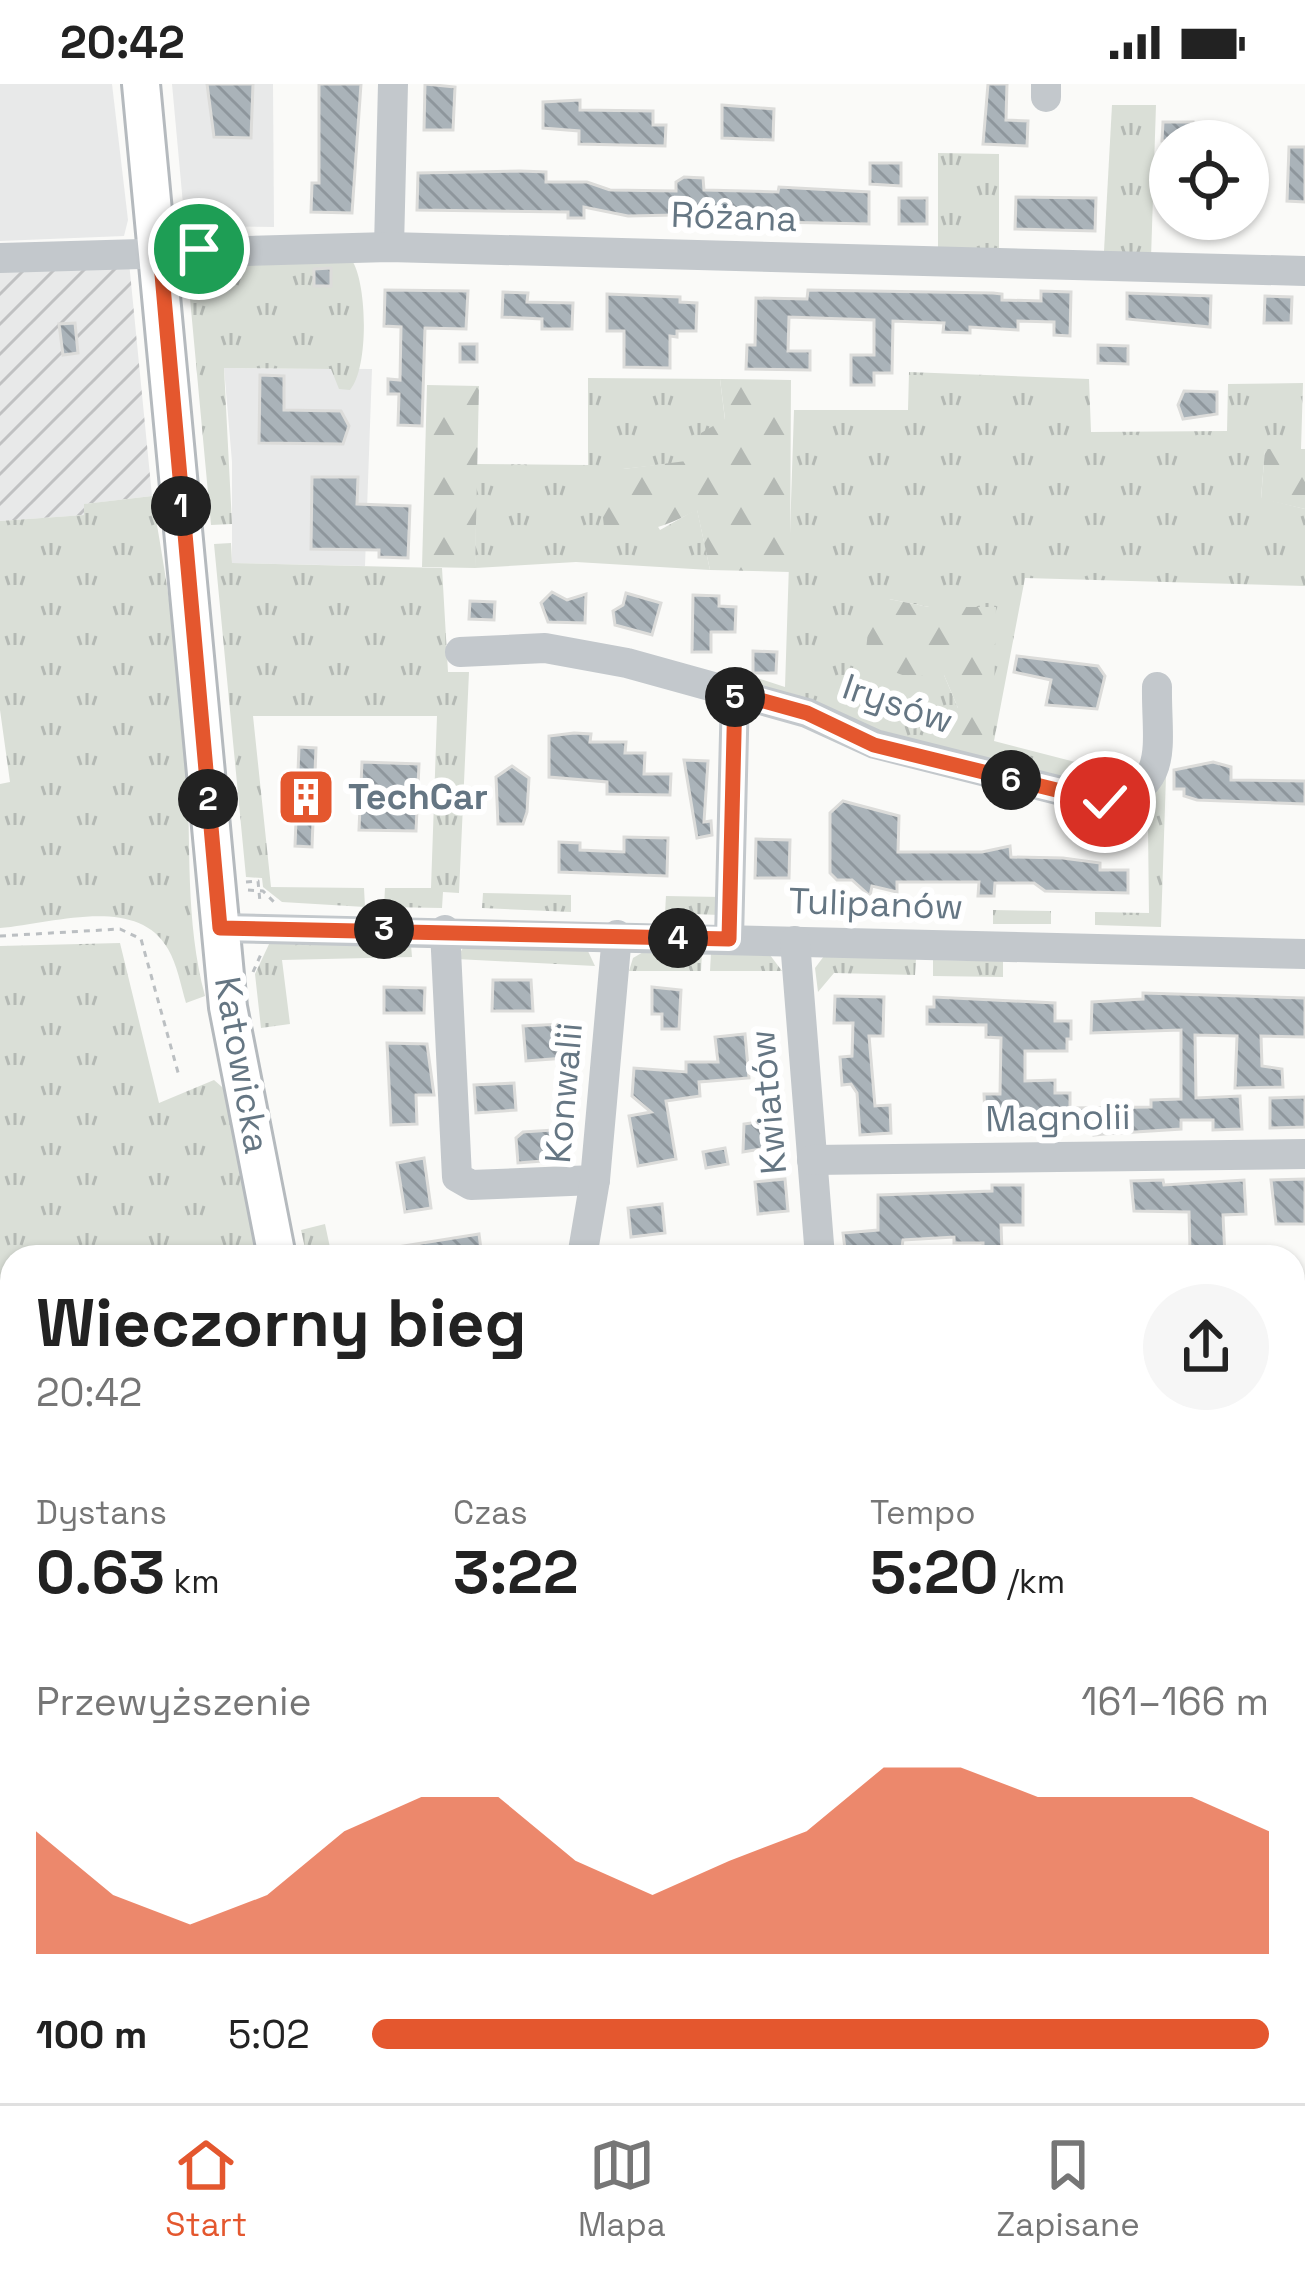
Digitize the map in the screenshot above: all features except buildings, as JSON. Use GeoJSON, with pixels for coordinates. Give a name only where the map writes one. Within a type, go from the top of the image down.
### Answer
{"type":"FeatureCollection","features":[{"type":"Feature","properties":{"kind":"main road","name":"Katowicka"},"geometry":{"type":"LineString","coordinates":[[141,84],[220,928],[237,1060],[275,1245]]}},
{"type":"Feature","properties":{"kind":"street"},"geometry":{"type":"LineString","coordinates":[[389,247],[394,84]]}},
{"type":"Feature","properties":{"kind":"street","name":"Różana"},"geometry":{"type":"LineString","coordinates":[[0,258],[389,247],[1305,271]]}},
{"type":"Feature","properties":{"kind":"street","name":"Irysów"},"geometry":{"type":"LineString","coordinates":[[460,652],[545,648],[735,693],[807,713],[874,745],[1105,802],[1136,795],[1148,785],[1155,768],[1157,687]]}},
{"type":"Feature","properties":{"kind":"street"},"geometry":{"type":"LineString","coordinates":[[729,939],[735,693]]}},
{"type":"Feature","properties":{"kind":"street","name":"Tulipanów"},"geometry":{"type":"LineString","coordinates":[[220,928],[1305,954]]}},
{"type":"Feature","properties":{"kind":"street"},"geometry":{"type":"LineString","coordinates":[[445,930],[457,1177],[471,1185],[595,1180]]}},
{"type":"Feature","properties":{"kind":"street","name":"Konwalii"},"geometry":{"type":"LineString","coordinates":[[584,1245],[595,1180],[616,935]]}},
{"type":"Feature","properties":{"kind":"street","name":"Kwiatów"},"geometry":{"type":"LineString","coordinates":[[795,941],[819,1245]]}},
{"type":"Feature","properties":{"kind":"street","name":"Magnolii"},"geometry":{"type":"LineString","coordinates":[[812,1160],[1305,1154]]}},
{"type":"Feature","properties":{"kind":"path"},"geometry":{"type":"LineString","coordinates":[[237,890],[259,889],[281,908]]}},
{"type":"Feature","properties":{"kind":"path"},"geometry":{"type":"LineString","coordinates":[[0,936],[120,929],[141,940],[179,1076]]}},
{"type":"Feature","properties":{"kind":"shaded area"},"geometry":{"type":"Polygon","coordinates":[[[0,84],[112,84],[128,220],[124,236],[0,241],[0,84]]]}},
{"type":"Feature","properties":{"kind":"shaded area"},"geometry":{"type":"Polygon","coordinates":[[[172,84],[273,84],[274,227],[185,226],[172,84]]]}},
{"type":"Feature","properties":{"kind":"shaded area"},"geometry":{"type":"Polygon","coordinates":[[[129,262],[152,496],[85,504],[85,515],[0,521],[0,268],[129,262]]]}},
{"type":"Feature","properties":{"kind":"shaded area"},"geometry":{"type":"Polygon","coordinates":[[[224,368],[372,369],[365,566],[232,563],[232,462],[224,368]]]}},
{"type":"Feature","properties":{"kind":"green space"},"geometry":{"type":"Polygon","coordinates":[[[1112,105],[1156,105],[1156,120],[1149,120],[1151,258],[1104,251],[1112,105]]]}},
{"type":"Feature","properties":{"kind":"green space"},"geometry":{"type":"Polygon","coordinates":[[[938,153],[999,154],[999,251],[938,248],[938,153]]]}},
{"type":"Feature","properties":{"kind":"green space"},"geometry":{"type":"Polygon","coordinates":[[[353,262],[364,327],[360,364],[350,390],[339,389],[331,369],[224,368],[232,524],[211,525],[188,277],[203,266],[353,262]]]}},
{"type":"Feature","properties":{"kind":"green space"},"geometry":{"type":"Polygon","coordinates":[[[909,372],[1089,379],[1091,432],[1227,431],[1228,384],[1303,383],[1301,449],[1265,450],[1261,498],[1305,509],[1305,586],[1025,578],[994,741],[1141,779],[1110,786],[1065,784],[1010,773],[748,689],[745,674],[785,687],[794,410],[908,410],[909,372]],[[889,599],[944,675],[958,708],[995,607],[929,607],[889,599]]]}},
{"type":"Feature","properties":{"kind":"green space"},"geometry":{"type":"Polygon","coordinates":[[[588,378],[720,379],[725,420],[694,461],[623,469],[660,530],[697,509],[710,570],[576,562],[475,568],[476,464],[588,465],[588,378]]]}},
{"type":"Feature","properties":{"kind":"green space"},"geometry":{"type":"Polygon","coordinates":[[[720,379],[791,380],[790,572],[710,570],[697,510],[652,529],[604,527],[600,489],[623,469],[694,460],[701,433],[725,419],[720,379]]]}},
{"type":"Feature","properties":{"kind":"green space"},"geometry":{"type":"Polygon","coordinates":[[[427,385],[479,386],[475,568],[422,567],[427,385]]]}},
{"type":"Feature","properties":{"kind":"green space"},"geometry":{"type":"Polygon","coordinates":[[[1265,449],[1305,449],[1305,509],[1261,499],[1265,449]]]}},
{"type":"Feature","properties":{"kind":"green space"},"geometry":{"type":"Polygon","coordinates":[[[152,496],[182,700],[192,911],[205,996],[186,1003],[168,949],[154,932],[136,922],[92,916],[0,928],[0,784],[10,782],[0,710],[0,521],[84,515],[84,504],[152,496]]]}},
{"type":"Feature","properties":{"kind":"green space"},"geometry":{"type":"Polygon","coordinates":[[[231,543],[232,563],[442,568],[448,672],[469,672],[459,893],[443,892],[442,908],[384,907],[385,888],[431,888],[437,716],[253,716],[271,887],[364,888],[365,907],[282,902],[263,887],[262,878],[246,877],[214,544],[231,543]]]}},
{"type":"Feature","properties":{"kind":"green space"},"geometry":{"type":"Polygon","coordinates":[[[889,599],[929,607],[996,607],[993,742],[955,737],[958,708],[944,675],[905,676],[865,661],[870,610],[889,599]]]}},
{"type":"Feature","properties":{"kind":"green space"},"geometry":{"type":"Polygon","coordinates":[[[1168,716],[1161,927],[1095,925],[1095,912],[1149,913],[1148,829],[1042,798],[1129,804],[1168,716]]]}},
{"type":"Feature","properties":{"kind":"green space"},"geometry":{"type":"Polygon","coordinates":[[[483,893],[571,895],[571,912],[482,908],[483,893]]]}},
{"type":"Feature","properties":{"kind":"green space"},"geometry":{"type":"Polygon","coordinates":[[[666,896],[721,897],[720,915],[665,913],[666,896]]]}},
{"type":"Feature","properties":{"kind":"green space"},"geometry":{"type":"Polygon","coordinates":[[[993,910],[1051,911],[1051,924],[993,924],[993,910]]]}},
{"type":"Feature","properties":{"kind":"green space"},"geometry":{"type":"Polygon","coordinates":[[[270,942],[411,945],[412,957],[282,960],[290,1024],[261,1028],[255,974],[270,942]]]}},
{"type":"Feature","properties":{"kind":"green space"},"geometry":{"type":"Polygon","coordinates":[[[120,943],[159,1103],[214,1080],[229,1093],[263,1245],[0,1245],[0,946],[120,943]]]}},
{"type":"Feature","properties":{"kind":"green space"},"geometry":{"type":"Polygon","coordinates":[[[463,948],[587,949],[595,966],[456,959],[463,948]]]}},
{"type":"Feature","properties":{"kind":"green space"},"geometry":{"type":"Polygon","coordinates":[[[645,951],[702,953],[701,971],[629,971],[633,958],[645,951]]]}},
{"type":"Feature","properties":{"kind":"green space"},"geometry":{"type":"Polygon","coordinates":[[[711,953],[770,955],[782,971],[710,971],[711,953]]]}},
{"type":"Feature","properties":{"kind":"green space"},"geometry":{"type":"Polygon","coordinates":[[[824,956],[916,959],[915,975],[834,973],[818,992],[815,968],[824,956]]]}},
{"type":"Feature","properties":{"kind":"green space"},"geometry":{"type":"Polygon","coordinates":[[[933,960],[1003,961],[1003,977],[933,976],[933,960]]]}},
{"type":"Feature","properties":{"kind":"green space"},"geometry":{"type":"Polygon","coordinates":[[[325,1224],[329,1245],[304,1245],[301,1230],[325,1224]]]}},
{"type":"Feature","properties":{"kind":"place","name":"TechCar"},"geometry":{"type":"Point","coordinates":[306,797]}},
{"type":"Feature","properties":{"kind":"route"},"geometry":{"type":"LineString","coordinates":[[199,249],[160,252],[220,928],[729,939],[735,693],[807,713],[874,745],[1105,802]]}}]}
